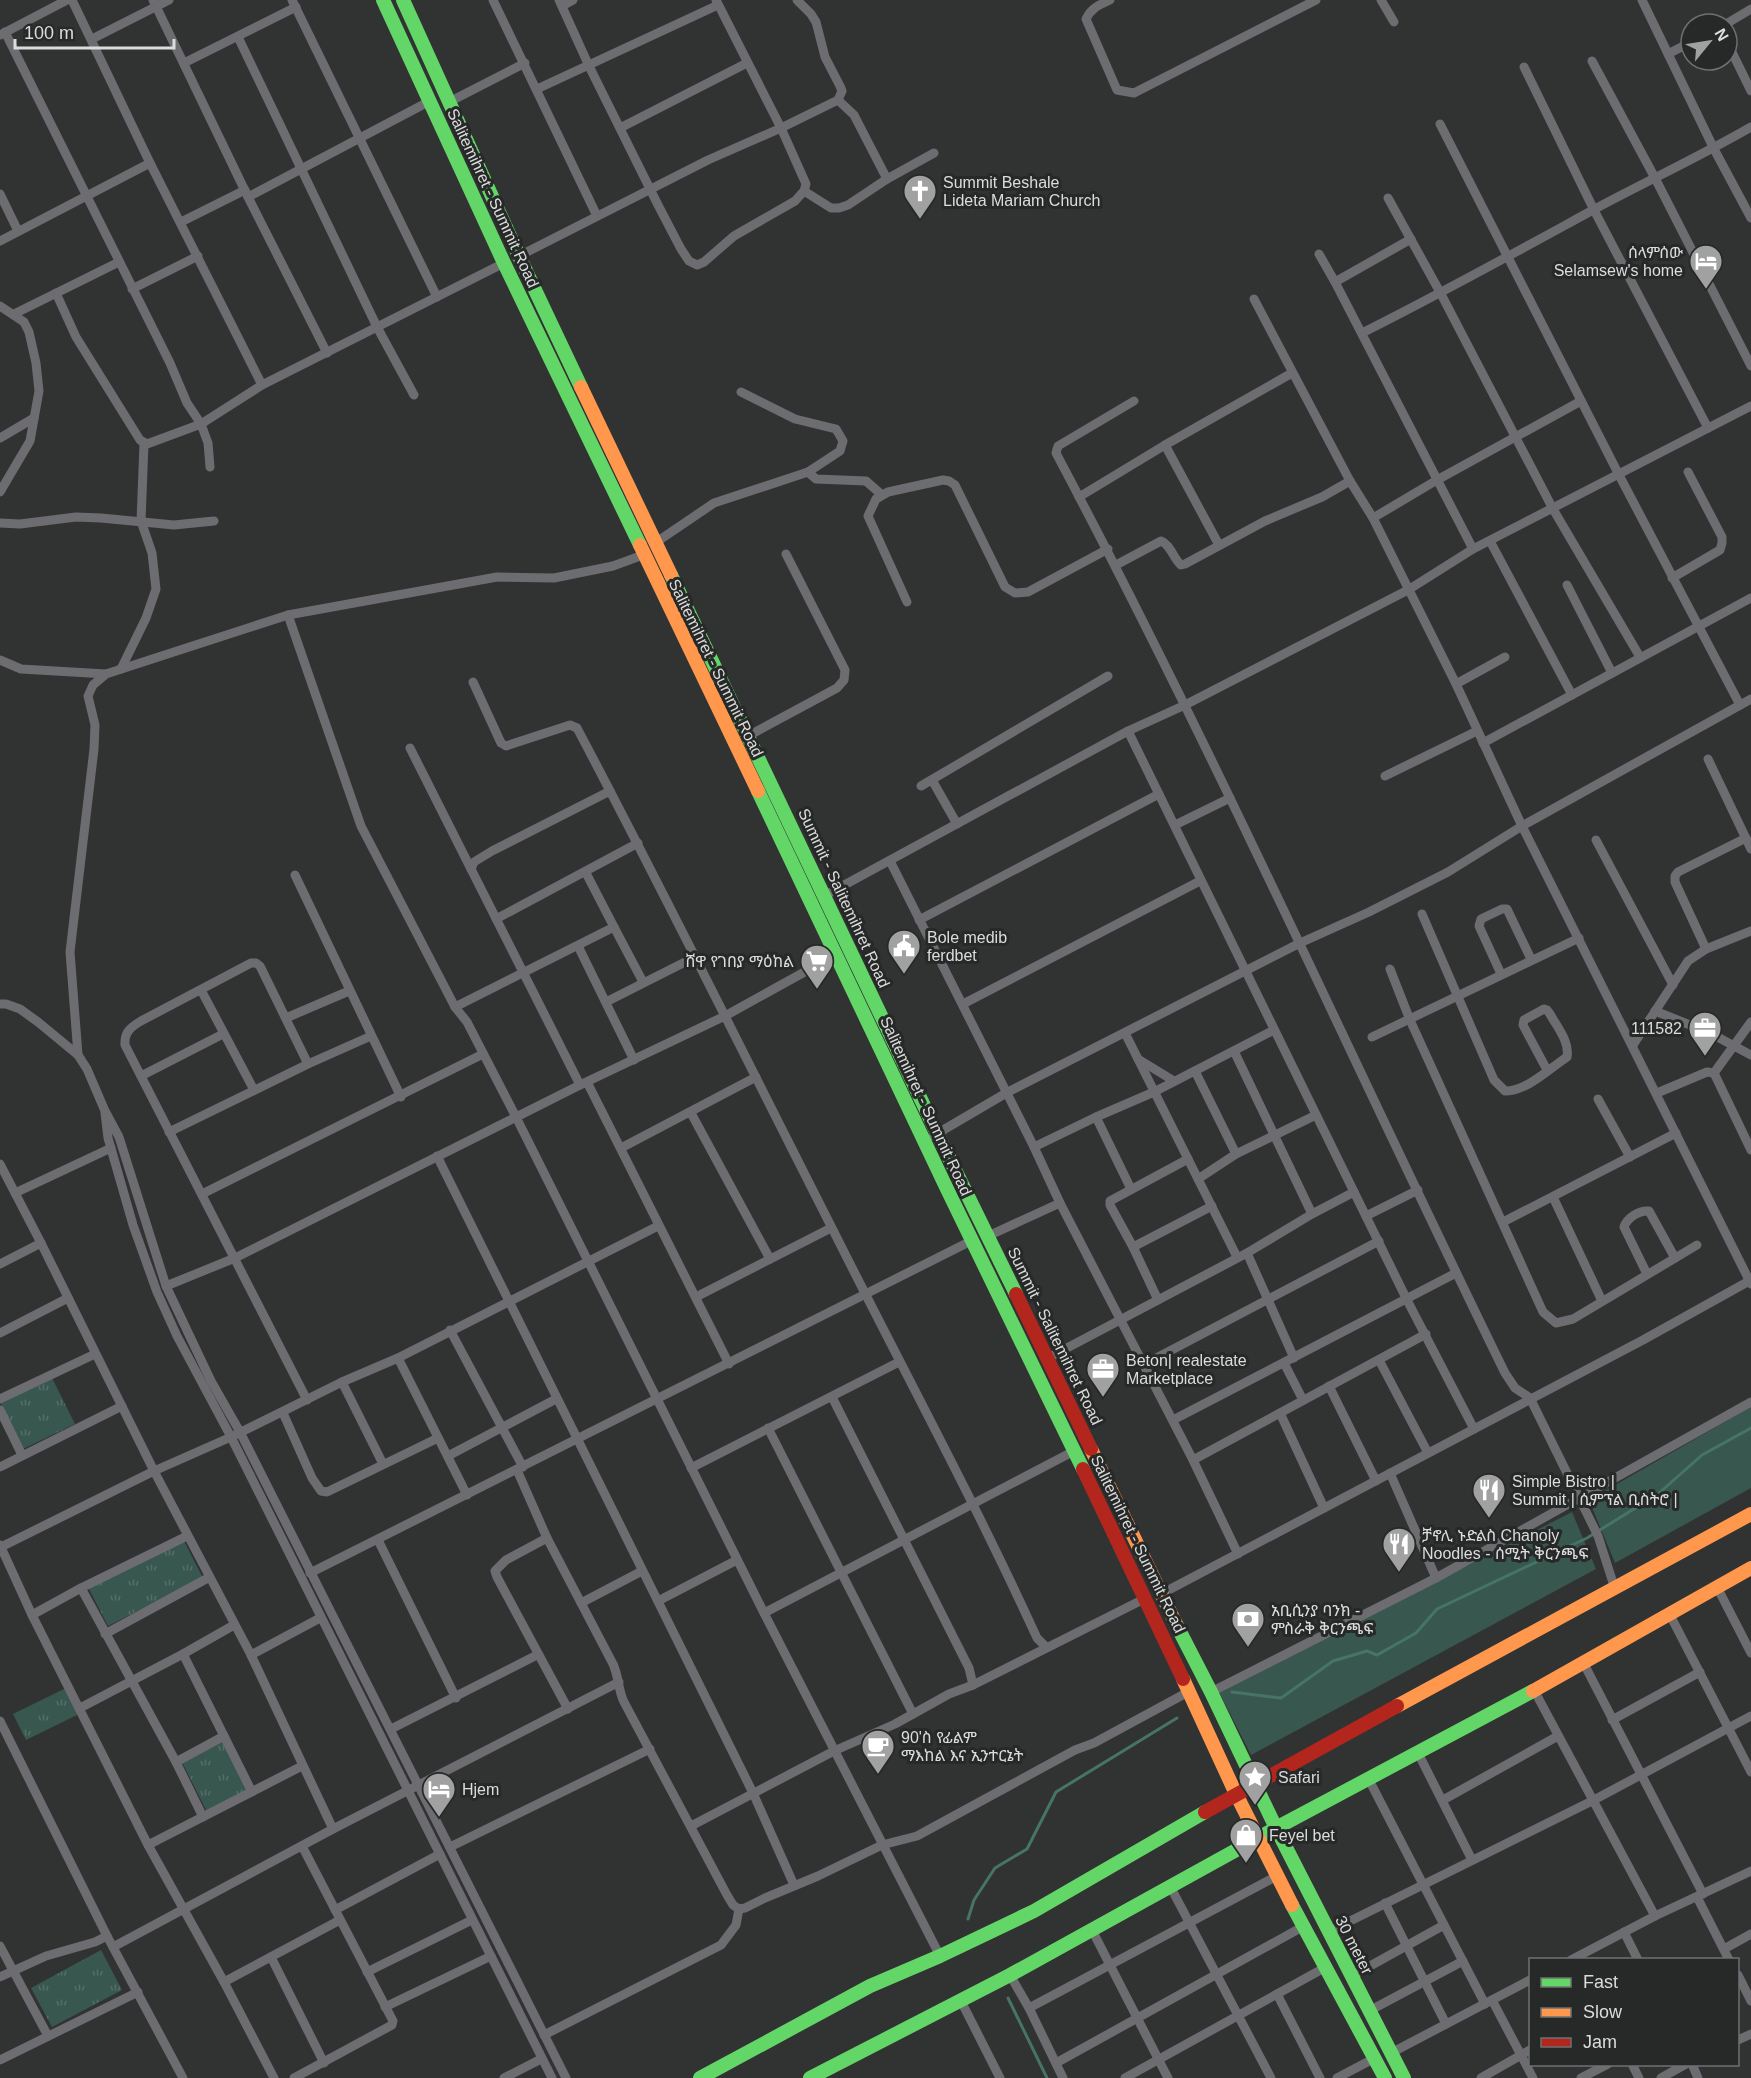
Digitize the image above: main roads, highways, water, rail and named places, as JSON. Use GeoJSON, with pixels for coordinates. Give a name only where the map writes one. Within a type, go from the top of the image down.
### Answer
{"type":"FeatureCollection","features":[{"type":"Feature","properties":{"kind":"main road","name":"Salitemihret - Summit Road"},"geometry":{"type":"LineString","coordinates":[[383,0],[504,263],[837,954],[924,1141],[1146,1598],[1236,1794]]}},
{"type":"Feature","properties":{"kind":"main road","name":"Summit - Salitemihret Road"},"geometry":{"type":"LineString","coordinates":[[403,0],[519,256],[1168,1611]]}},
{"type":"Feature","properties":{"kind":"main road"},"geometry":{"type":"LineString","coordinates":[[644,557],[658,548]]}},
{"type":"Feature","properties":{"kind":"main road"},"geometry":{"type":"LineString","coordinates":[[700,2078],[870,1986],[940,1956],[1034,1911],[1255,1783],[1751,1514]]}},
{"type":"Feature","properties":{"kind":"main road"},"geometry":{"type":"LineString","coordinates":[[810,2078],[1010,1976],[1259,1837],[1534,1690],[1751,1569]]}},
{"type":"Feature","properties":{"kind":"main road","name":"Salitemihret - Summit Road"},"geometry":{"type":"LineString","coordinates":[[1168,1611],[1211,1692]]}},
{"type":"Feature","properties":{"kind":"main road","name":"30 meter"},"geometry":{"type":"LineString","coordinates":[[1211,1692],[1276,1828],[1404,2078]]}},
{"type":"Feature","properties":{"kind":"main road"},"geometry":{"type":"LineString","coordinates":[[1236,1794],[1385,2078]]}},
{"type":"Feature","properties":{"kind":"waterway"},"geometry":{"type":"LineString","coordinates":[[1232,1692],[1281,1698],[1333,1661],[1367,1651],[1377,1655],[1416,1633],[1437,1609],[1587,1538],[1658,1494],[1702,1455],[1751,1428]]}},
{"type":"Feature","properties":{"kind":"waterway"},"geometry":{"type":"LineString","coordinates":[[968,1919],[974,1900],[995,1868],[1027,1849],[1056,1792],[1177,1718]]}},
{"type":"Feature","properties":{"kind":"waterway"},"geometry":{"type":"LineString","coordinates":[[1008,1998],[1047,2078]]}},
{"type":"Feature","properties":{"kind":"place","name":"Summit Beshale Lideta Mariam Church"},"geometry":{"type":"Point","coordinates":[920,220]}},
{"type":"Feature","properties":{"kind":"place","name":"ሰላምሰው Selamsew's home"},"geometry":{"type":"Point","coordinates":[1706,290]}},
{"type":"Feature","properties":{"kind":"place","name":"Bole medib ferdbet"},"geometry":{"type":"Point","coordinates":[904,975]}},
{"type":"Feature","properties":{"kind":"place","name":"ሸዋ የገበያ ማዕከል"},"geometry":{"type":"Point","coordinates":[817,990]}},
{"type":"Feature","properties":{"kind":"place","name":"111582"},"geometry":{"type":"Point","coordinates":[1705,1057]}},
{"type":"Feature","properties":{"kind":"place","name":"Beton| realestate Marketplace"},"geometry":{"type":"Point","coordinates":[1103,1398]}},
{"type":"Feature","properties":{"kind":"place","name":"Simple Bistro | Summit | ሲምፕል ቢስትሮ |"},"geometry":{"type":"Point","coordinates":[1489,1519]}},
{"type":"Feature","properties":{"kind":"place","name":"ቻኖሊ ኑድልስ Chanoly Noodles - ሰሚት ቅርንጫፍ"},"geometry":{"type":"Point","coordinates":[1399,1573]}},
{"type":"Feature","properties":{"kind":"place","name":"አቢሲንያ ባንክ - ምስራቅ ቅርንጫፍ"},"geometry":{"type":"Point","coordinates":[1248,1648]}},
{"type":"Feature","properties":{"kind":"place","name":"90'ስ የፊልም ማእከል እና ኢንተርኔት"},"geometry":{"type":"Point","coordinates":[878,1775]}},
{"type":"Feature","properties":{"kind":"place","name":"Safari"},"geometry":{"type":"Point","coordinates":[1255,1806]}},
{"type":"Feature","properties":{"kind":"place","name":"Hjem"},"geometry":{"type":"Point","coordinates":[439,1818]}},
{"type":"Feature","properties":{"kind":"place","name":"Feyel bet"},"geometry":{"type":"Point","coordinates":[1246,1864]}}]}
